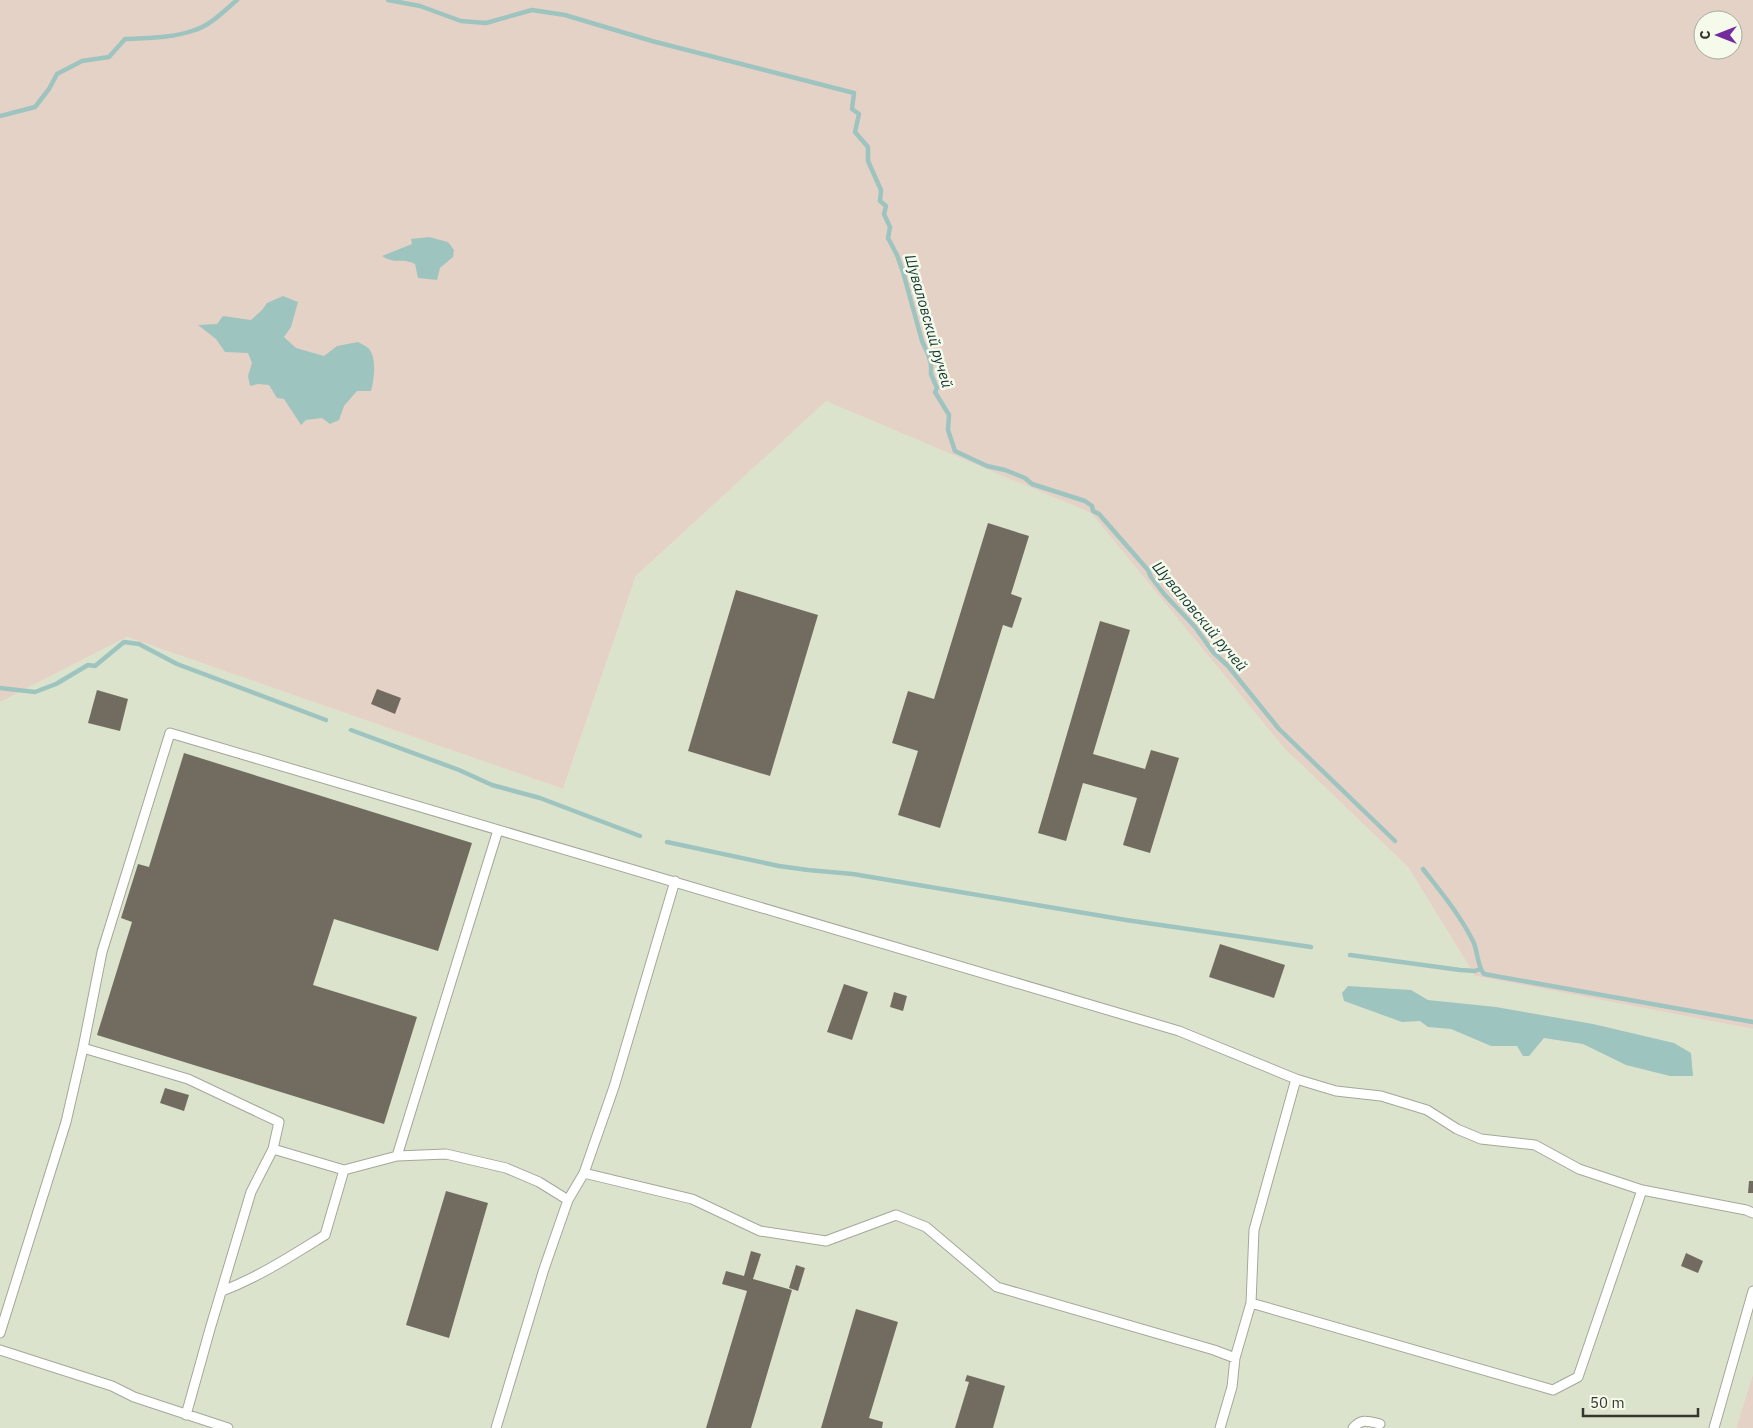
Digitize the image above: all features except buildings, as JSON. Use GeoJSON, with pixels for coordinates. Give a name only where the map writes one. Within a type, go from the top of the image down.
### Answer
{"type":"FeatureCollection","features":[{"type":"Feature","properties":{"kind":"lane"},"geometry":{"type":"LineString","coordinates":[[0,1332],[66,1122],[102,952],[170,733],[1178,1031],[1296,1079],[1336,1091],[1381,1096],[1427,1110],[1457,1129],[1481,1139],[1535,1145],[1579,1168],[1642,1190],[1746,1210],[1753,1213]]}},
{"type":"Feature","properties":{"kind":"lane"},"geometry":{"type":"LineString","coordinates":[[397,1156],[498,830]]}},
{"type":"Feature","properties":{"kind":"lane"},"geometry":{"type":"LineString","coordinates":[[496,1428],[544,1269],[568,1200],[584,1173],[614,1087],[675,881]]}},
{"type":"Feature","properties":{"kind":"lane"},"geometry":{"type":"LineString","coordinates":[[83,1048],[188,1079],[279,1122],[273,1149],[251,1192],[186,1414]]}},
{"type":"Feature","properties":{"kind":"lane"},"geometry":{"type":"LineString","coordinates":[[1220,1428],[1232,1388],[1235,1358],[1251,1303],[1254,1230],[1296,1079]]}},
{"type":"Feature","properties":{"kind":"lane"},"geometry":{"type":"LineString","coordinates":[[273,1149],[344,1170],[397,1156],[446,1154],[506,1168],[539,1182],[568,1200]]}},
{"type":"Feature","properties":{"kind":"lane"},"geometry":{"type":"LineString","coordinates":[[222,1291],[264,1273],[325,1235],[344,1170]]}},
{"type":"Feature","properties":{"kind":"lane"},"geometry":{"type":"LineString","coordinates":[[584,1173],[692,1199],[760,1231],[826,1241],[896,1215],[926,1227],[996,1287],[1214,1350],[1235,1358]]}},
{"type":"Feature","properties":{"kind":"lane"},"geometry":{"type":"LineString","coordinates":[[1251,1303],[1553,1390],[1578,1377],[1642,1190]]}},
{"type":"Feature","properties":{"kind":"lane"},"geometry":{"type":"LineString","coordinates":[[1714,1428],[1753,1291]]}},
{"type":"Feature","properties":{"kind":"lane"},"geometry":{"type":"LineString","coordinates":[[0,1350],[112,1386],[134,1397],[228,1428]]}},
{"type":"Feature","properties":{"kind":"lane"},"geometry":{"type":"LineString","coordinates":[[1353,1428],[1359,1422],[1368,1421],[1380,1424]]}},
{"type":"Feature","properties":{"kind":"shaded area"},"geometry":{"type":"Polygon","coordinates":[[[0,0],[1753,0],[1753,1029],[1475,976],[1408,867],[1284,748],[1091,513],[826,401],[636,576],[563,789],[127,637],[0,702],[0,0]]]}},
{"type":"Feature","properties":{"kind":"shaded area"},"geometry":{"type":"Polygon","coordinates":[[[826,400],[1091,513],[1284,748],[1408,867],[1475,976],[1753,1029],[1753,1374],[1736,1428],[0,1428],[0,702],[127,637],[563,789],[636,576],[826,400]]]}},
{"type":"Feature","properties":{"kind":"shaded area"},"geometry":{"type":"Polygon","coordinates":[[[1753,1374],[1753,1428],[1736,1428],[1753,1374]]]}},
{"type":"Feature","properties":{"kind":"water"},"geometry":{"type":"Polygon","coordinates":[[[429,237],[448,242],[454,250],[453,257],[440,268],[437,280],[418,278],[415,264],[391,260],[382,256],[412,244],[411,239],[429,237]]]}},
{"type":"Feature","properties":{"kind":"water"},"geometry":{"type":"Polygon","coordinates":[[[283,296],[298,302],[291,327],[284,337],[296,348],[324,356],[337,346],[358,342],[367,347],[372,353],[374,369],[371,391],[357,391],[344,406],[339,420],[330,424],[322,418],[306,420],[301,425],[284,399],[277,398],[269,385],[258,384],[250,386],[248,376],[252,363],[248,353],[225,352],[216,339],[198,325],[217,324],[223,316],[251,320],[267,303],[283,296]]]}},
{"type":"Feature","properties":{"kind":"water"},"geometry":{"type":"Polygon","coordinates":[[[1348,986],[1411,990],[1428,1000],[1496,1007],[1593,1024],[1674,1043],[1691,1053],[1693,1076],[1670,1076],[1626,1065],[1583,1044],[1544,1038],[1529,1056],[1523,1056],[1517,1046],[1491,1046],[1451,1029],[1428,1027],[1420,1021],[1402,1022],[1344,1001],[1342,993],[1348,986]]]}},
{"type":"Feature","properties":{"kind":"waterway","name":"Шуваловский ручей"},"geometry":{"type":"LineString","coordinates":[[0,116],[35,107],[49,89],[57,74],[82,61],[109,57],[125,39],[151,38],[187,33],[201,28],[212,21],[237,0]]}},
{"type":"Feature","properties":{"kind":"waterway","name":"Шуваловский ручей"},"geometry":{"type":"LineString","coordinates":[[388,0],[420,6],[461,21],[486,23],[532,10],[565,15],[652,41],[854,93],[852,109],[859,114],[855,132],[868,147],[868,161],[881,190],[880,201],[886,206],[884,214],[890,227],[888,238],[903,272],[922,341],[931,364],[931,374],[937,388],[935,392],[949,415],[948,430],[955,451],[987,466],[1005,470],[1025,478],[1032,484],[1085,501],[1092,506],[1093,511],[1099,514],[1148,570],[1164,594],[1195,627],[1213,652],[1228,666],[1279,729],[1395,841]]}},
{"type":"Feature","properties":{"kind":"waterway"},"geometry":{"type":"LineString","coordinates":[[0,688],[35,692],[56,684],[88,665],[95,666],[124,642],[139,644],[177,664],[326,720]]}},
{"type":"Feature","properties":{"kind":"waterway"},"geometry":{"type":"LineString","coordinates":[[351,730],[459,770],[492,785],[540,798],[640,836]]}},
{"type":"Feature","properties":{"kind":"waterway"},"geometry":{"type":"LineString","coordinates":[[667,842],[779,866],[853,874],[1126,920],[1311,947]]}},
{"type":"Feature","properties":{"kind":"waterway"},"geometry":{"type":"LineString","coordinates":[[1423,869],[1468,931],[1475,945],[1480,967],[1484,974],[1753,1022]]}},
{"type":"Feature","properties":{"kind":"waterway"},"geometry":{"type":"LineString","coordinates":[[1350,955],[1460,970],[1475,971],[1480,969]]}}]}
